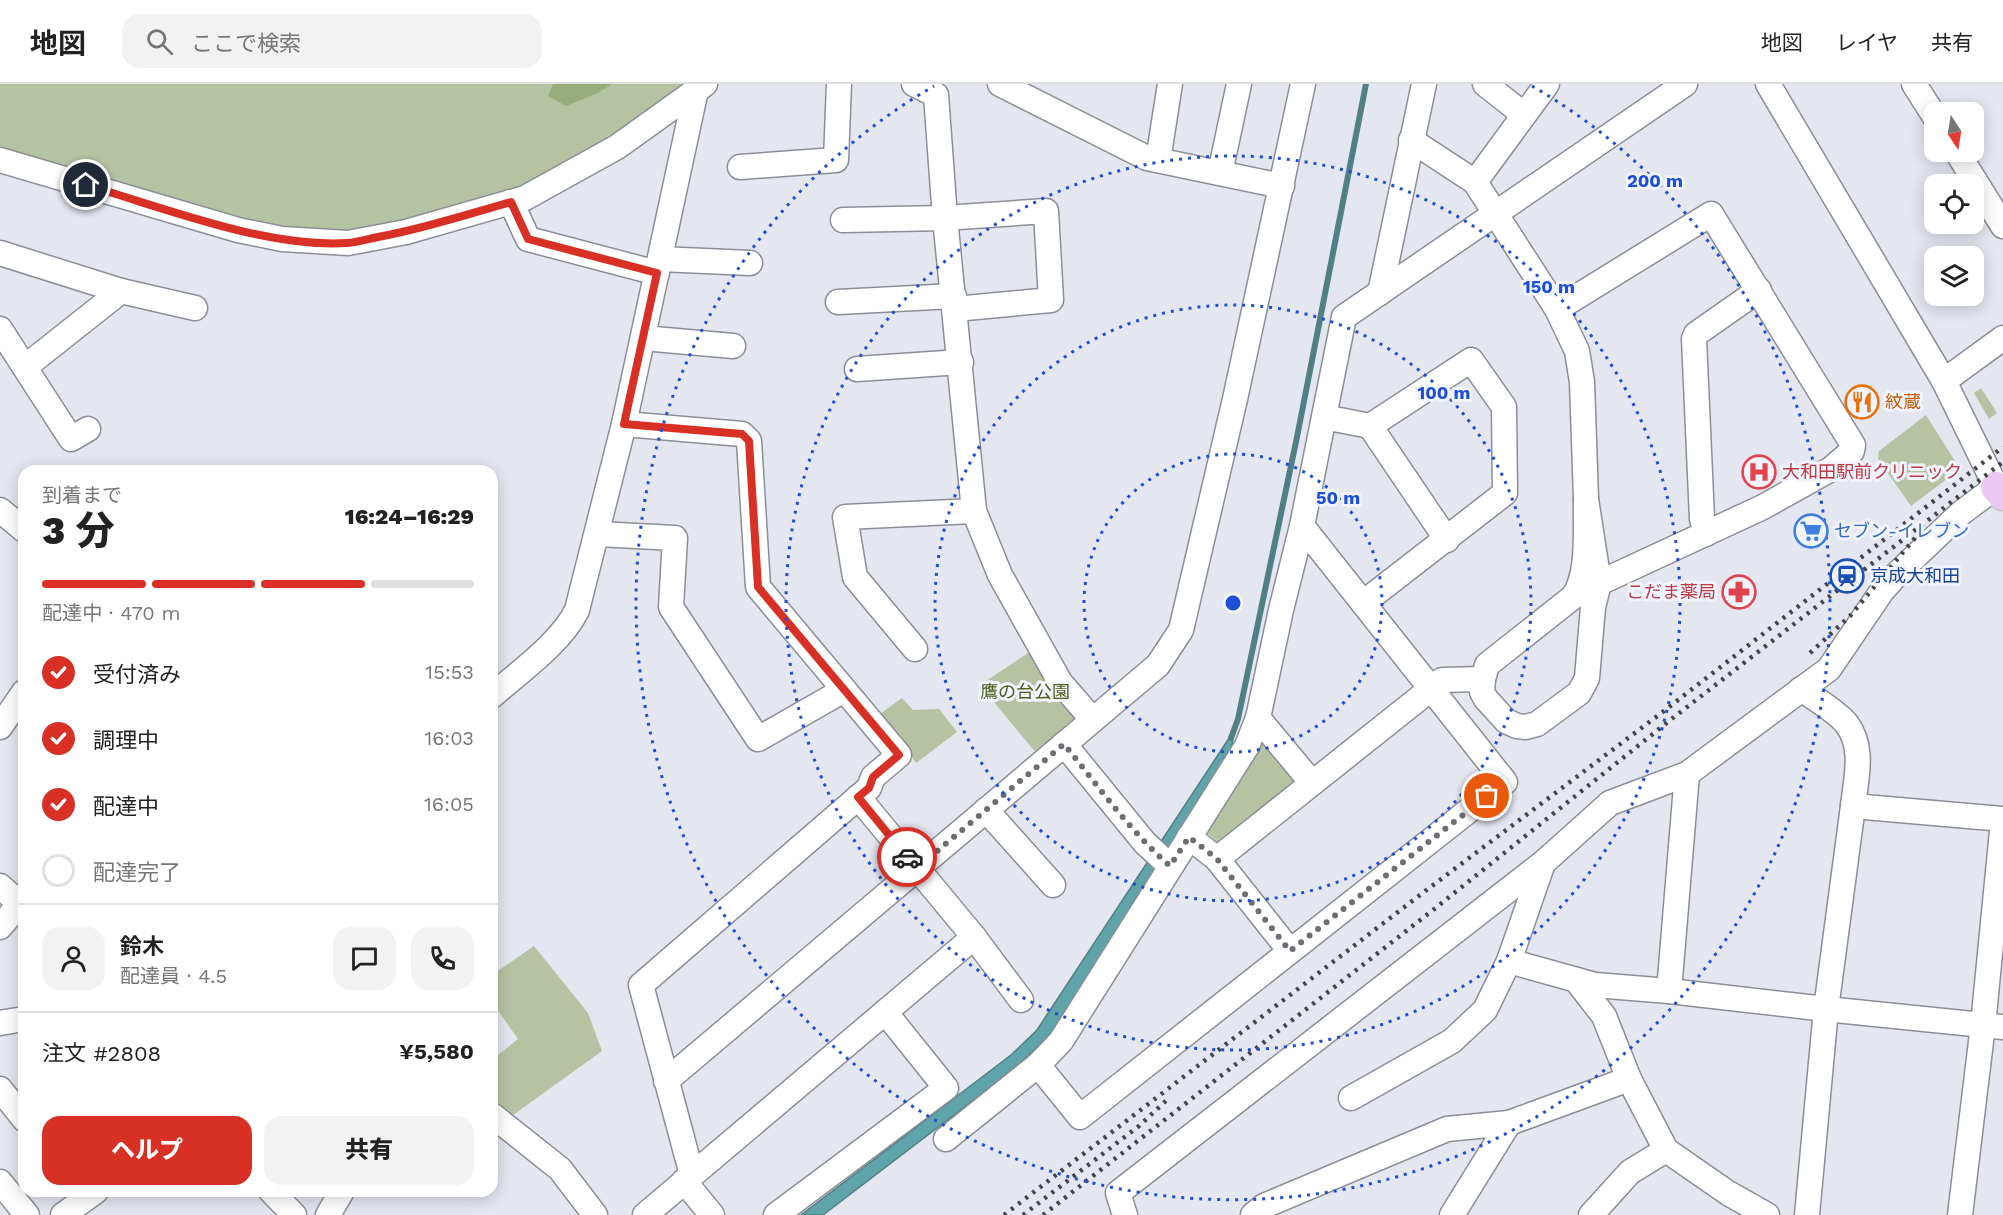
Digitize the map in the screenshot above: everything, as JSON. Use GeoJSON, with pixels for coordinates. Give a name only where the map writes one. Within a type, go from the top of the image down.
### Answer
{"type":"FeatureCollection","features":[{"type":"Feature","properties":{"kind":"street"},"geometry":{"type":"LineString","coordinates":[[740,167],[836,160],[839,84]]}},
{"type":"Feature","properties":{"kind":"street"},"geometry":{"type":"LineString","coordinates":[[914,84],[936,95],[945,218],[974,511],[1000,575],[1060,682],[1092,720]]}},
{"type":"Feature","properties":{"kind":"street"},"geometry":{"type":"LineString","coordinates":[[1000,84],[1147,158],[1282,186]]}},
{"type":"Feature","properties":{"kind":"street"},"geometry":{"type":"LineString","coordinates":[[1158,160],[1170,84]]}},
{"type":"Feature","properties":{"kind":"street"},"geometry":{"type":"LineString","coordinates":[[1220,173],[1239,84]]}},
{"type":"Feature","properties":{"kind":"street"},"geometry":{"type":"LineString","coordinates":[[666,1081],[1158,664],[1181,630],[1235,399],[1303,84]]}},
{"type":"Feature","properties":{"kind":"street"},"geometry":{"type":"LineString","coordinates":[[1380,293],[1424,84]]}},
{"type":"Feature","properties":{"kind":"street"},"geometry":{"type":"LineString","coordinates":[[1485,84],[1523,114]]}},
{"type":"Feature","properties":{"kind":"street"},"geometry":{"type":"LineString","coordinates":[[1475,182],[1547,84]]}},
{"type":"Feature","properties":{"kind":"street"},"geometry":{"type":"LineString","coordinates":[[946,1138],[1038,1065],[1061,1041],[1167,864],[1189,837],[1247,746],[1258,718],[1302,526],[1344,317],[1685,84]]}},
{"type":"Feature","properties":{"kind":"street"},"geometry":{"type":"LineString","coordinates":[[1125,1215],[1118,1193],[1543,864],[1610,803],[1687,774],[1829,669],[1882,591],[1898,573],[1961,513],[2000,491],[1944,381],[1768,84]]}},
{"type":"Feature","properties":{"kind":"street"},"geometry":{"type":"LineString","coordinates":[[1914,84],[1925,102]]}},
{"type":"Feature","properties":{"kind":"street"},"geometry":{"type":"LineString","coordinates":[[0,160],[238,230],[282,238],[348,243],[406,232],[525,198],[617,147],[700,87]]}},
{"type":"Feature","properties":{"kind":"street"},"geometry":{"type":"LineString","coordinates":[[498,691],[553,642],[573,619],[577,610],[624,424],[700,87]]}},
{"type":"Feature","properties":{"kind":"street"},"geometry":{"type":"LineString","coordinates":[[1411,140],[1475,182],[1557,309],[1577,351],[1582,382],[1586,499],[1583,566],[1578,591],[1487,665],[1483,679],[1482,692],[1486,699],[1506,721],[1517,726],[1526,727],[1537,724],[1579,693],[1587,678],[1593,607],[1599,582],[1586,499]]}},
{"type":"Feature","properties":{"kind":"street"},"geometry":{"type":"LineString","coordinates":[[1962,162],[2003,225]]}},
{"type":"Feature","properties":{"kind":"street"},"geometry":{"type":"LineString","coordinates":[[511,202],[528,239],[658,266],[750,263]]}},
{"type":"Feature","properties":{"kind":"street"},"geometry":{"type":"LineString","coordinates":[[838,302],[954,303],[1052,300],[1046,211],[945,218],[843,220]]}},
{"type":"Feature","properties":{"kind":"street"},"geometry":{"type":"LineString","coordinates":[[1557,309],[1711,214],[1853,445],[1852,451],[1831,469],[1763,507],[1599,582]]}},
{"type":"Feature","properties":{"kind":"street"},"geometry":{"type":"LineString","coordinates":[[0,253],[121,291],[195,308]]}},
{"type":"Feature","properties":{"kind":"street"},"geometry":{"type":"LineString","coordinates":[[1706,534],[1702,519],[1694,339],[1696,333],[1759,290]]}},
{"type":"Feature","properties":{"kind":"street"},"geometry":{"type":"LineString","coordinates":[[25,367],[121,291]]}},
{"type":"Feature","properties":{"kind":"street"},"geometry":{"type":"LineString","coordinates":[[0,329],[71,439],[88,429]]}},
{"type":"Feature","properties":{"kind":"street"},"geometry":{"type":"LineString","coordinates":[[643,338],[733,346]]}},
{"type":"Feature","properties":{"kind":"street"},"geometry":{"type":"LineString","coordinates":[[1944,381],[2003,338]]}},
{"type":"Feature","properties":{"kind":"street"},"geometry":{"type":"LineString","coordinates":[[1324,417],[1370,426],[1471,360],[1504,408],[1505,493],[1363,603]]}},
{"type":"Feature","properties":{"kind":"street"},"geometry":{"type":"LineString","coordinates":[[857,369],[961,362]]}},
{"type":"Feature","properties":{"kind":"street"},"geometry":{"type":"LineString","coordinates":[[624,424],[742,434],[749,441],[758,587],[899,755],[873,777],[869,788],[641,985],[688,1178],[712,1215]]}},
{"type":"Feature","properties":{"kind":"street"},"geometry":{"type":"LineString","coordinates":[[1370,426],[1447,540]]}},
{"type":"Feature","properties":{"kind":"street"},"geometry":{"type":"LineString","coordinates":[[0,510],[18,525]]}},
{"type":"Feature","properties":{"kind":"street"},"geometry":{"type":"LineString","coordinates":[[915,649],[855,577],[845,517],[974,511]]}},
{"type":"Feature","properties":{"kind":"street"},"geometry":{"type":"LineString","coordinates":[[1038,1065],[1080,1117],[1505,782],[1302,526]]}},
{"type":"Feature","properties":{"kind":"street"},"geometry":{"type":"LineString","coordinates":[[598,534],[675,538],[671,607],[758,739],[844,690]]}},
{"type":"Feature","properties":{"kind":"street"},"geometry":{"type":"LineString","coordinates":[[1217,859],[1442,680],[1483,679]]}},
{"type":"Feature","properties":{"kind":"street"},"geometry":{"type":"LineString","coordinates":[[1801,689],[1845,722],[1855,739],[1858,757],[1854,806],[1826,1009],[1808,1215]]}},
{"type":"Feature","properties":{"kind":"street"},"geometry":{"type":"LineString","coordinates":[[0,727],[18,701]]}},
{"type":"Feature","properties":{"kind":"street"},"geometry":{"type":"LineString","coordinates":[[1258,718],[1312,783]]}},
{"type":"Feature","properties":{"kind":"street"},"geometry":{"type":"LineString","coordinates":[[1064,744],[1145,843],[1167,864]]}},
{"type":"Feature","properties":{"kind":"street"},"geometry":{"type":"LineString","coordinates":[[1669,991],[1687,774]]}},
{"type":"Feature","properties":{"kind":"street"},"geometry":{"type":"LineString","coordinates":[[858,797],[974,937],[1021,1000]]}},
{"type":"Feature","properties":{"kind":"street"},"geometry":{"type":"LineString","coordinates":[[1854,806],[2003,820],[1993,1026],[1960,1215]]}},
{"type":"Feature","properties":{"kind":"street"},"geometry":{"type":"LineString","coordinates":[[986,810],[1053,885]]}},
{"type":"Feature","properties":{"kind":"street"},"geometry":{"type":"LineString","coordinates":[[1189,837],[1217,859],[1290,951]]}},
{"type":"Feature","properties":{"kind":"street"},"geometry":{"type":"LineString","coordinates":[[1351,1098],[1452,1041],[1485,1010],[1509,961],[1543,864]]}},
{"type":"Feature","properties":{"kind":"street"},"geometry":{"type":"LineString","coordinates":[[0,886],[18,899]]}},
{"type":"Feature","properties":{"kind":"street"},"geometry":{"type":"LineString","coordinates":[[0,927],[18,907]]}},
{"type":"Feature","properties":{"kind":"street"},"geometry":{"type":"LineString","coordinates":[[645,1215],[974,937]]}},
{"type":"Feature","properties":{"kind":"street"},"geometry":{"type":"LineString","coordinates":[[1509,961],[1595,985],[1993,1026]]}},
{"type":"Feature","properties":{"kind":"street"},"geometry":{"type":"LineString","coordinates":[[1576,980],[1604,1016],[1629,1079],[1666,1150],[1728,1193],[1767,1215]]}},
{"type":"Feature","properties":{"kind":"street"},"geometry":{"type":"LineString","coordinates":[[776,1215],[946,1088],[885,1012]]}},
{"type":"Feature","properties":{"kind":"street"},"geometry":{"type":"LineString","coordinates":[[0,1023],[18,1020]]}},
{"type":"Feature","properties":{"kind":"street"},"geometry":{"type":"LineString","coordinates":[[1253,1215],[1264,1206],[1447,1129],[1509,1123],[1629,1079]]}},
{"type":"Feature","properties":{"kind":"street"},"geometry":{"type":"LineString","coordinates":[[0,1089],[18,1112]]}},
{"type":"Feature","properties":{"kind":"street"},"geometry":{"type":"LineString","coordinates":[[498,1120],[560,1169],[595,1215]]}},
{"type":"Feature","properties":{"kind":"street"},"geometry":{"type":"LineString","coordinates":[[1452,1215],[1509,1123]]}},
{"type":"Feature","properties":{"kind":"street"},"geometry":{"type":"LineString","coordinates":[[1591,1215],[1630,1172],[1666,1150]]}},
{"type":"Feature","properties":{"kind":"street"},"geometry":{"type":"LineString","coordinates":[[0,1182],[27,1215]]}},
{"type":"Feature","properties":{"kind":"street"},"geometry":{"type":"LineString","coordinates":[[63,1215],[83,1197]]}},
{"type":"Feature","properties":{"kind":"street"},"geometry":{"type":"LineString","coordinates":[[277,1197],[294,1215]]}},
{"type":"Feature","properties":{"kind":"street"},"geometry":{"type":"LineString","coordinates":[[328,1215],[338,1197]]}},
{"type":"Feature","properties":{"kind":"green space"},"geometry":{"type":"Polygon","coordinates":[[[0,84],[689,84],[611,135],[520,187],[406,220],[358,230],[326,231],[266,224],[215,211],[0,147],[0,84]]]}},
{"type":"Feature","properties":{"kind":"green space"},"geometry":{"type":"Polygon","coordinates":[[[553,84],[612,84],[598,93],[566,106],[548,96],[553,84]]]}},
{"type":"Feature","properties":{"kind":"green space"},"geometry":{"type":"Polygon","coordinates":[[[1981,388],[1997,413],[1989,419],[1974,393],[1981,388]]]}},
{"type":"Feature","properties":{"kind":"green space"},"geometry":{"type":"Polygon","coordinates":[[[1926,415],[1960,469],[1911,506],[1878,459],[1879,451],[1926,415]]]}},
{"type":"Feature","properties":{"kind":"green space","name":"鷹の台公園"},"geometry":{"type":"Polygon","coordinates":[[[1034,649],[1077,712],[1074,721],[1036,753],[980,685],[1034,649]]]}},
{"type":"Feature","properties":{"kind":"green space"},"geometry":{"type":"Polygon","coordinates":[[[902,698],[913,710],[939,709],[957,732],[916,763],[880,714],[902,698]]]}},
{"type":"Feature","properties":{"kind":"green space"},"geometry":{"type":"Polygon","coordinates":[[[1266,737],[1300,780],[1218,843],[1208,834],[1208,827],[1254,748],[1266,737]]]}},
{"type":"Feature","properties":{"kind":"green space"},"geometry":{"type":"Polygon","coordinates":[[[534,946],[588,1013],[602,1051],[509,1118],[498,1110],[498,1055],[518,1039],[498,1011],[498,971],[534,946]]]}},
{"type":"Feature","properties":{"kind":"water"},"geometry":{"type":"Polygon","coordinates":[[[1235,729],[1231,749],[1053,1031],[1018,1066],[823,1215],[801,1215],[1011,1055],[1037,1030],[1235,729]]]}},
{"type":"Feature","properties":{"kind":"waterway"},"geometry":{"type":"LineString","coordinates":[[1231,738],[1238,719],[1297,437],[1366,84]]}},
{"type":"Feature","properties":{"kind":"railway"},"geometry":{"type":"LineString","coordinates":[[1004,1215],[1420,895],[1664,711],[2003,447]]}},
{"type":"Feature","properties":{"kind":"railway"},"geometry":{"type":"LineString","coordinates":[[1043,1215],[1433,910],[1669,721],[2003,462]]}},
{"type":"Feature","properties":{"kind":"railway"},"geometry":{"type":"LineString","coordinates":[[1810,653],[1850,616],[1915,538]]}},
{"type":"Feature","properties":{"kind":"railway"},"geometry":{"type":"LineString","coordinates":[[1023,1215],[1139,1126],[1170,1097]]}},
{"type":"Feature","properties":{"kind":"way so far"},"geometry":{"type":"LineString","coordinates":[[907,857],[916,869],[1064,744],[1145,843],[1170,866],[1189,837],[1217,859],[1290,951],[1487,796]]}},
{"type":"Feature","properties":{"kind":"place","name":"紋蔵"},"geometry":{"type":"Point","coordinates":[1862,402]}},
{"type":"Feature","properties":{"kind":"place","name":"大和田駅前クリニック"},"geometry":{"type":"Point","coordinates":[1759,472]}},
{"type":"Feature","properties":{"kind":"place","name":"セブン-イレブン"},"geometry":{"type":"Point","coordinates":[1811,531]}},
{"type":"Feature","properties":{"kind":"place","name":"京成大和田"},"geometry":{"type":"Point","coordinates":[1847,576]}},
{"type":"Feature","properties":{"kind":"place","name":"こだま薬局"},"geometry":{"type":"Point","coordinates":[1739,592]}},
{"type":"Feature","properties":{"kind":"route"},"geometry":{"type":"LineString","coordinates":[[86,185],[238,230],[321,242],[348,243],[406,232],[511,202],[528,239],[657,273],[624,424],[742,434],[749,441],[758,587],[899,755],[873,777],[869,788],[858,797],[907,857]]}}]}
